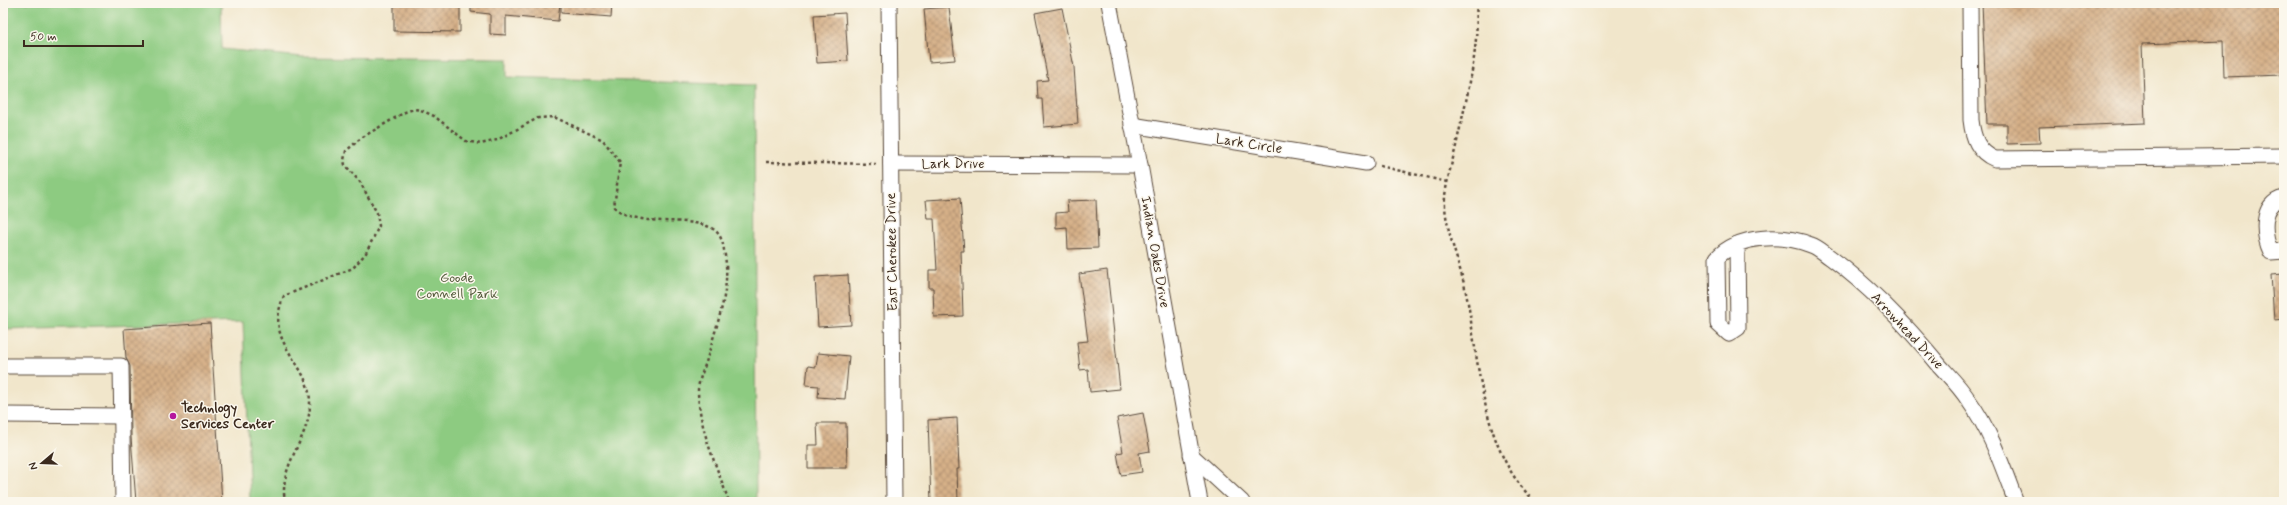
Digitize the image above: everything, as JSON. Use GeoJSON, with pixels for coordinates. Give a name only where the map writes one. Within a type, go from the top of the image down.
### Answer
{"type":"FeatureCollection","features":[{"type":"Feature","properties":{"kind":"street","name":"East Cherokee Drive"},"geometry":{"type":"LineString","coordinates":[[889,3],[894,502]]}},
{"type":"Feature","properties":{"kind":"street","name":"Indian Oaks Drive"},"geometry":{"type":"LineString","coordinates":[[1109,3],[1140,165],[1200,502]]}},
{"type":"Feature","properties":{"kind":"street"},"geometry":{"type":"LineString","coordinates":[[1970,3],[1971,120],[1973,135],[1985,155],[1995,159],[2284,156]]}},
{"type":"Feature","properties":{"kind":"street","name":"Lark Circle"},"geometry":{"type":"LineString","coordinates":[[1132,125],[1366,162]]}},
{"type":"Feature","properties":{"kind":"street","name":"Lark Drive"},"geometry":{"type":"LineString","coordinates":[[891,164],[1140,165]]}},
{"type":"Feature","properties":{"kind":"street"},"geometry":{"type":"LineString","coordinates":[[2284,198],[2272,204],[2266,214],[2265,231],[2266,243],[2271,252],[2284,251]]}},
{"type":"Feature","properties":{"kind":"street","name":"Arrowhead Drive"},"geometry":{"type":"LineString","coordinates":[[1737,244],[1738,328],[1729,334],[1718,324],[1717,258],[1725,250],[1737,244],[1744,241],[1783,239],[1812,245],[1846,269],[1875,296],[1919,341],[1970,401],[1993,443],[2016,502]]}},
{"type":"Feature","properties":{"kind":"street"},"geometry":{"type":"LineString","coordinates":[[3,366],[121,366],[123,502]]}},
{"type":"Feature","properties":{"kind":"street"},"geometry":{"type":"LineString","coordinates":[[3,415],[121,416]]}},
{"type":"Feature","properties":{"kind":"street"},"geometry":{"type":"LineString","coordinates":[[1191,455],[1242,502]]}},
{"type":"Feature","properties":{"kind":"path"},"geometry":{"type":"LineString","coordinates":[[1476,3],[1478,22],[1474,61],[1447,182],[1445,198],[1449,224],[1469,310],[1479,378],[1490,423],[1513,477],[1536,502]]}},
{"type":"Feature","properties":{"kind":"path"},"geometry":{"type":"LineString","coordinates":[[285,502],[283,487],[287,468],[302,436],[310,403],[305,384],[279,332],[278,311],[284,296],[353,268],[366,253],[379,226],[377,213],[371,198],[360,182],[345,165],[344,160],[346,151],[362,138],[405,112],[414,109],[421,110],[434,116],[466,142],[481,144],[497,140],[538,118],[554,117],[603,140],[620,162],[614,207],[621,214],[655,220],[698,224],[714,229],[722,240],[726,261],[726,295],[698,389],[699,410],[703,429],[729,502]]}},
{"type":"Feature","properties":{"kind":"path"},"geometry":{"type":"LineString","coordinates":[[766,162],[891,164]]}},
{"type":"Feature","properties":{"kind":"path"},"geometry":{"type":"LineString","coordinates":[[1366,162],[1447,182]]}},
{"type":"Feature","properties":{"kind":"green space","name":"Goode Connell Park"},"geometry":{"type":"Polygon","coordinates":[[[3,3],[221,3],[222,49],[302,57],[507,59],[507,77],[754,85],[756,502],[250,502],[243,322],[3,329],[3,3]]]}},
{"type":"Feature","properties":{"kind":"building"},"geometry":{"type":"Polygon","coordinates":[[[394,3],[460,3],[460,32],[394,31],[394,3]]]}},
{"type":"Feature","properties":{"kind":"building"},"geometry":{"type":"Polygon","coordinates":[[[471,3],[560,3],[558,21],[506,16],[506,35],[490,34],[490,14],[471,12],[471,3]]]}},
{"type":"Feature","properties":{"kind":"building"},"geometry":{"type":"Polygon","coordinates":[[[561,3],[612,3],[611,17],[561,13],[561,3]]]}},
{"type":"Feature","properties":{"kind":"building"},"geometry":{"type":"Polygon","coordinates":[[[1982,3],[2284,3],[2284,75],[2224,77],[2223,41],[2142,44],[2145,123],[2039,127],[2040,143],[2007,144],[2007,124],[1987,124],[1982,3]]]}},
{"type":"Feature","properties":{"kind":"building"},"geometry":{"type":"Polygon","coordinates":[[[949,7],[955,60],[929,62],[924,9],[949,7]]]}},
{"type":"Feature","properties":{"kind":"building"},"geometry":{"type":"Polygon","coordinates":[[[1062,8],[1074,67],[1078,124],[1044,127],[1042,99],[1038,99],[1037,81],[1048,80],[1035,13],[1062,8]]]}},
{"type":"Feature","properties":{"kind":"building"},"geometry":{"type":"Polygon","coordinates":[[[845,13],[848,61],[817,63],[814,15],[845,13]]]}},
{"type":"Feature","properties":{"kind":"building"},"geometry":{"type":"Polygon","coordinates":[[[960,198],[964,251],[961,251],[963,316],[934,317],[933,288],[929,288],[929,270],[937,270],[934,219],[928,219],[926,200],[960,198]]]}},
{"type":"Feature","properties":{"kind":"building"},"geometry":{"type":"Polygon","coordinates":[[[1096,200],[1098,248],[1068,249],[1067,227],[1056,228],[1056,213],[1068,212],[1067,201],[1096,200]]]}},
{"type":"Feature","properties":{"kind":"building"},"geometry":{"type":"Polygon","coordinates":[[[1107,270],[1120,389],[1090,392],[1088,369],[1080,370],[1077,342],[1088,341],[1079,274],[1107,270]]]}},
{"type":"Feature","properties":{"kind":"building"},"geometry":{"type":"Polygon","coordinates":[[[2284,274],[2284,319],[2274,320],[2271,275],[2284,274]]]}},
{"type":"Feature","properties":{"kind":"building"},"geometry":{"type":"Polygon","coordinates":[[[848,275],[851,325],[818,327],[815,277],[848,275]]]}},
{"type":"Feature","properties":{"kind":"building","name":"Technlogy Services Center"},"geometry":{"type":"Polygon","coordinates":[[[210,323],[222,502],[136,502],[131,437],[130,366],[126,358],[124,329],[210,323]]]}},
{"type":"Feature","properties":{"kind":"building"},"geometry":{"type":"Polygon","coordinates":[[[818,353],[849,356],[845,399],[818,397],[819,386],[806,385],[808,366],[816,367],[818,353]]]}},
{"type":"Feature","properties":{"kind":"building"},"geometry":{"type":"Polygon","coordinates":[[[1143,413],[1150,451],[1139,453],[1142,472],[1121,475],[1117,453],[1123,452],[1117,418],[1143,413]]]}},
{"type":"Feature","properties":{"kind":"building"},"geometry":{"type":"Polygon","coordinates":[[[957,418],[959,469],[957,469],[958,502],[931,502],[928,420],[957,418]]]}},
{"type":"Feature","properties":{"kind":"building"},"geometry":{"type":"Polygon","coordinates":[[[817,423],[846,423],[847,468],[808,468],[808,445],[818,445],[817,423]]]}},
{"type":"Feature","properties":{"kind":"place","name":"Technlogy Services Center"},"geometry":{"type":"Point","coordinates":[173,416]}}]}
